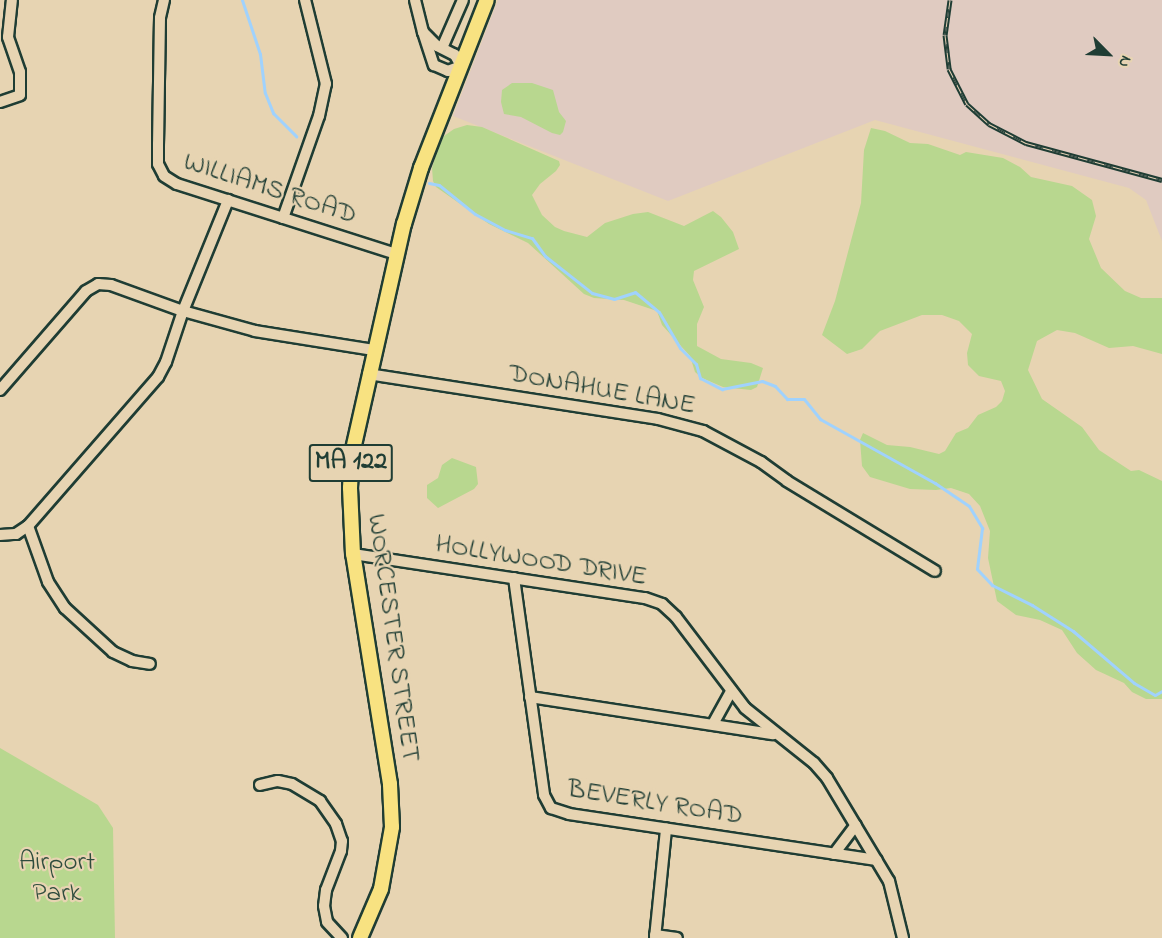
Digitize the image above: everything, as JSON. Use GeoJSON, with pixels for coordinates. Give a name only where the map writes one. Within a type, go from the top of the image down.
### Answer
{"type":"FeatureCollection","features":[{"type":"Feature","properties":{"kind":"main road","name":"WORCESTER STREET"},"geometry":{"type":"LineString","coordinates":[[360,938],[381,890],[392,827],[390,784],[353,554],[350,471],[357,420],[373,350],[396,254],[421,168],[487,0]]}},
{"type":"Feature","properties":{"kind":"street"},"geometry":{"type":"LineString","coordinates":[[0,102],[20,94],[20,72],[8,37],[12,0]]}},
{"type":"Feature","properties":{"kind":"street","name":"WILLIAMS ROAD"},"geometry":{"type":"LineString","coordinates":[[164,0],[160,18],[159,169],[164,176],[177,184],[396,254]]}},
{"type":"Feature","properties":{"kind":"street"},"geometry":{"type":"LineString","coordinates":[[283,218],[319,117],[326,84],[305,0]]}},
{"type":"Feature","properties":{"kind":"street"},"geometry":{"type":"LineString","coordinates":[[415,0],[423,32],[434,65],[448,71],[461,66],[455,55],[442,48],[423,32]]}},
{"type":"Feature","properties":{"kind":"street"},"geometry":{"type":"LineString","coordinates":[[442,48],[463,0]]}},
{"type":"Feature","properties":{"kind":"street"},"geometry":{"type":"LineString","coordinates":[[0,535],[16,534],[28,526],[154,383],[166,362],[183,311],[228,200]]}},
{"type":"Feature","properties":{"kind":"street"},"geometry":{"type":"LineString","coordinates":[[0,390],[86,291],[98,284],[111,285],[183,311],[255,331],[373,350]]}},
{"type":"Feature","properties":{"kind":"street","name":"DONAHUE LANE"},"geometry":{"type":"LineString","coordinates":[[368,374],[658,418],[708,433],[761,462],[787,481],[935,571]]}},
{"type":"Feature","properties":{"kind":"street"},"geometry":{"type":"LineString","coordinates":[[28,526],[48,582],[65,608],[113,652],[132,661],[150,664]]}},
{"type":"Feature","properties":{"kind":"street","name":"HOLLYWOOD DRIVE"},"geometry":{"type":"LineString","coordinates":[[353,554],[645,598],[662,604],[676,617],[730,691],[750,714],[821,770],[892,888],[903,938]]}},
{"type":"Feature","properties":{"kind":"street","name":"BEVERLY ROAD"},"geometry":{"type":"LineString","coordinates":[[514,578],[544,795],[551,808],[562,813],[877,860]]}},
{"type":"Feature","properties":{"kind":"street"},"geometry":{"type":"LineString","coordinates":[[712,724],[730,691]]}},
{"type":"Feature","properties":{"kind":"street"},"geometry":{"type":"LineString","coordinates":[[530,697],[776,735]]}},
{"type":"Feature","properties":{"kind":"street"},"geometry":{"type":"LineString","coordinates":[[260,785],[278,781],[301,788],[320,801],[336,824],[342,841],[341,851],[326,890],[324,906],[327,922],[342,938]]}},
{"type":"Feature","properties":{"kind":"street"},"geometry":{"type":"LineString","coordinates":[[834,854],[856,825]]}},
{"type":"Feature","properties":{"kind":"street"},"geometry":{"type":"LineString","coordinates":[[666,829],[655,936],[677,938]]}},
{"type":"Feature","properties":{"kind":"shaded area"},"geometry":{"type":"Polygon","coordinates":[[[498,0],[1162,0],[1162,241],[1146,200],[1129,188],[875,120],[668,201],[453,116],[498,0]]]}},
{"type":"Feature","properties":{"kind":"green space"},"geometry":{"type":"Polygon","coordinates":[[[512,83],[532,83],[553,90],[559,112],[566,121],[560,135],[521,117],[504,114],[501,102],[502,90],[512,83]]]}},
{"type":"Feature","properties":{"kind":"green space"},"geometry":{"type":"Polygon","coordinates":[[[467,125],[482,127],[559,161],[560,165],[556,171],[540,184],[532,195],[542,215],[555,227],[564,231],[587,237],[605,223],[648,212],[684,226],[713,211],[721,217],[733,232],[739,249],[694,271],[693,280],[704,307],[697,324],[697,346],[721,359],[751,363],[763,368],[757,387],[751,390],[723,387],[702,378],[695,372],[690,356],[662,325],[657,311],[624,300],[594,298],[584,294],[528,243],[489,224],[436,187],[432,168],[444,136],[454,129],[467,125]]]}},
{"type":"Feature","properties":{"kind":"green space"},"geometry":{"type":"Polygon","coordinates":[[[871,128],[885,131],[910,143],[928,144],[960,155],[966,152],[1003,158],[1020,167],[1031,177],[1072,186],[1092,200],[1096,216],[1089,239],[1101,268],[1125,291],[1141,298],[1162,298],[1162,354],[1133,346],[1109,348],[1075,333],[1057,330],[1037,341],[1028,370],[1042,399],[1082,427],[1099,450],[1131,471],[1139,470],[1162,481],[1162,699],[1146,699],[1132,692],[1124,683],[1096,670],[1077,653],[1062,630],[1040,620],[1016,615],[997,601],[988,558],[990,531],[980,506],[969,494],[951,488],[910,489],[870,477],[862,466],[860,440],[863,433],[887,445],[910,447],[939,454],[945,451],[956,433],[968,428],[978,415],[996,407],[1002,401],[1005,391],[1001,381],[979,376],[968,365],[967,353],[972,334],[959,321],[942,315],[922,315],[880,331],[862,349],[847,354],[822,335],[835,301],[861,203],[864,150],[871,128]]]}},
{"type":"Feature","properties":{"kind":"green space"},"geometry":{"type":"Polygon","coordinates":[[[452,458],[476,467],[478,484],[474,489],[438,508],[427,498],[427,485],[438,478],[442,465],[452,458]]]}},
{"type":"Feature","properties":{"kind":"green space","name":"Airport Park"},"geometry":{"type":"Polygon","coordinates":[[[0,748],[98,805],[113,828],[115,938],[0,938],[0,748]]]}},
{"type":"Feature","properties":{"kind":"waterway"},"geometry":{"type":"LineString","coordinates":[[242,0],[260,54],[265,93],[273,113],[296,136]]}},
{"type":"Feature","properties":{"kind":"waterway"},"geometry":{"type":"LineString","coordinates":[[429,183],[439,185],[475,214],[505,230],[532,238],[545,256],[592,293],[614,299],[635,292],[659,312],[680,348],[696,364],[700,378],[722,389],[762,381],[775,386],[787,399],[804,399],[820,419],[935,483],[969,506],[982,528],[977,569],[992,585],[1032,605],[1073,631],[1134,683],[1155,695],[1162,691]]}},
{"type":"Feature","properties":{"kind":"railway"},"geometry":{"type":"LineString","coordinates":[[950,0],[945,35],[949,69],[967,104],[989,124],[1026,143],[1162,180]]}}]}
